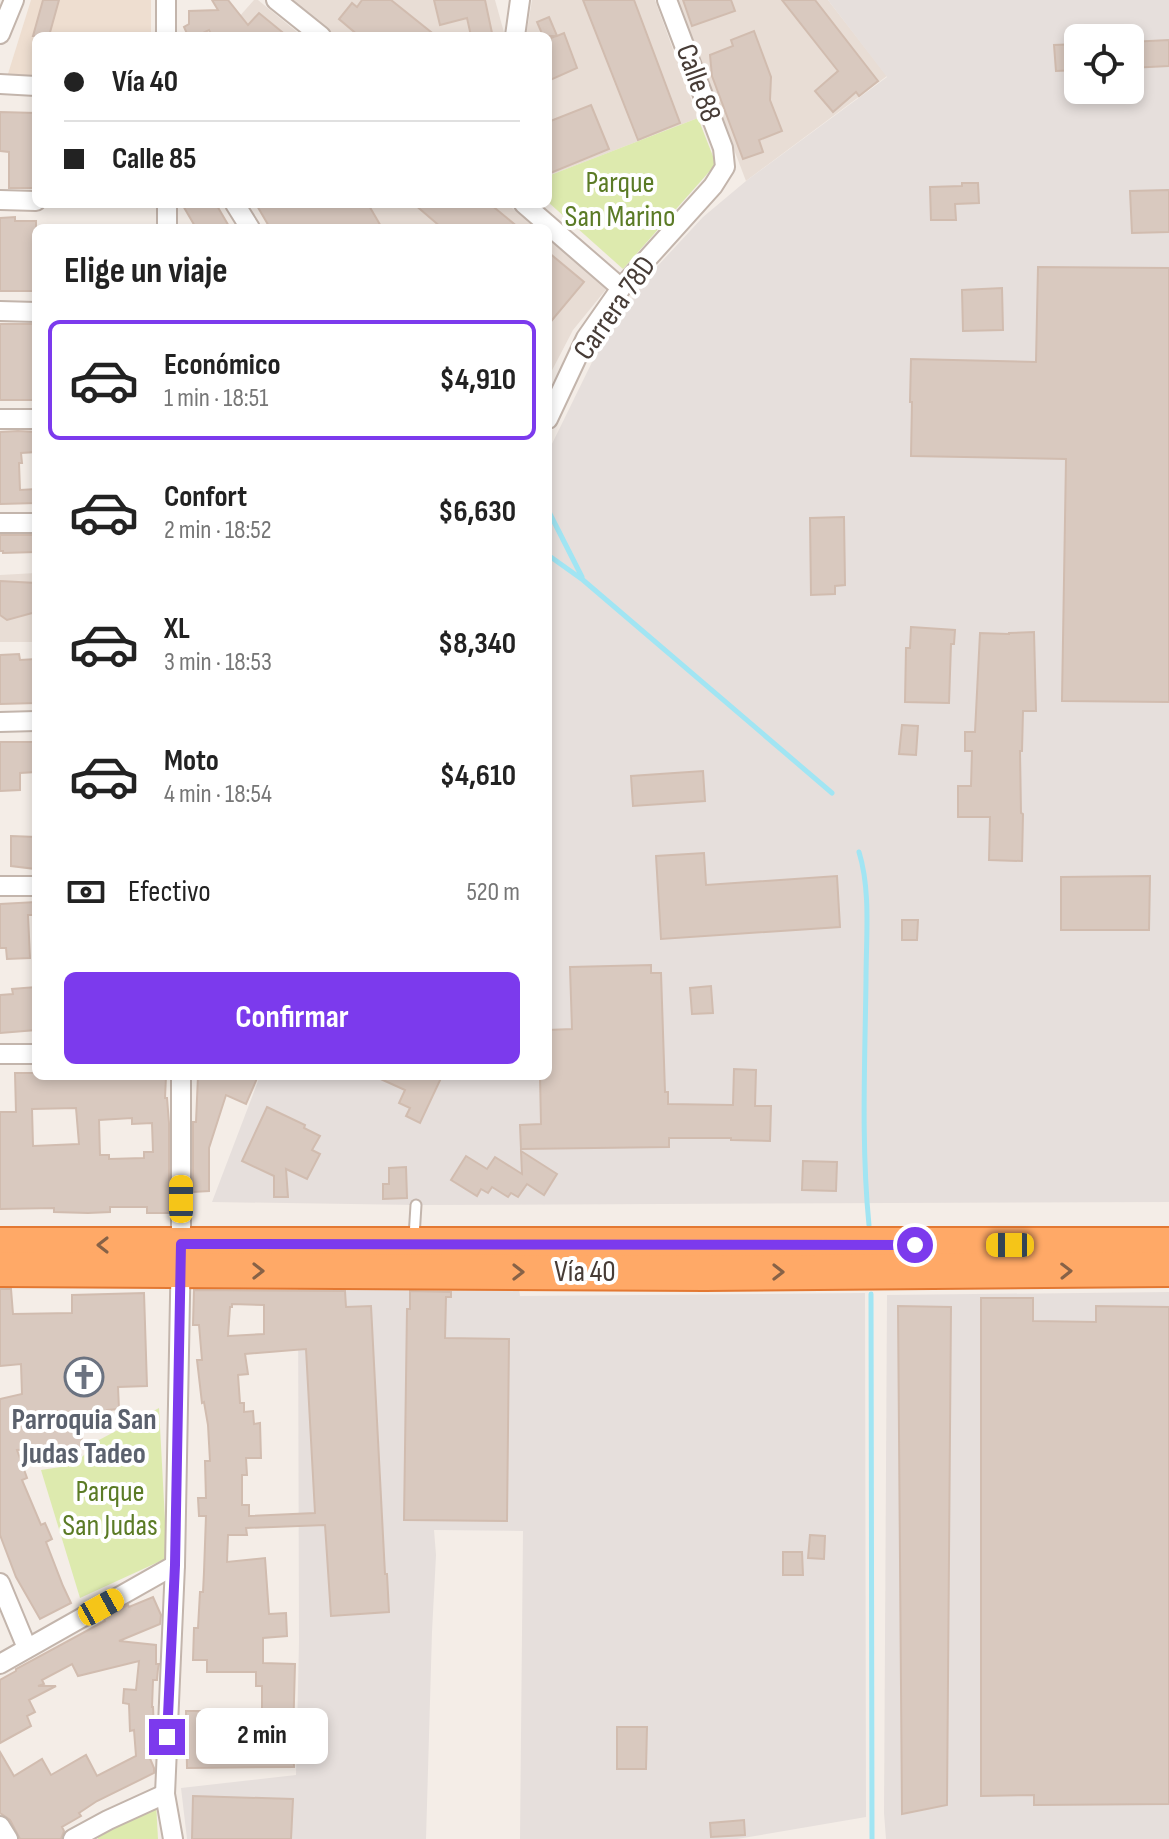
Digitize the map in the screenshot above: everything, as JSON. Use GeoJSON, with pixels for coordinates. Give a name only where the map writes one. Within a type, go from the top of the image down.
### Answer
{"type":"FeatureCollection","features":[{"type":"Feature","properties":{"kind":"highway","name":"Vía 40"},"geometry":{"type":"LineString","coordinates":[[0,1245],[181,1257],[720,1273],[1169,1269]]}},
{"type":"Feature","properties":{"kind":"highway","name":"Vía 40"},"geometry":{"type":"LineString","coordinates":[[0,1269],[414,1245],[1169,1245]]}},
{"type":"Feature","properties":{"kind":"street"},"geometry":{"type":"LineString","coordinates":[[0,34],[14,0]]}},
{"type":"Feature","properties":{"kind":"street"},"geometry":{"type":"LineString","coordinates":[[166,0],[166,32]]}},
{"type":"Feature","properties":{"kind":"street"},"geometry":{"type":"LineString","coordinates":[[276,0],[316,32]]}},
{"type":"Feature","properties":{"kind":"street"},"geometry":{"type":"LineString","coordinates":[[516,32],[520,0]]}},
{"type":"Feature","properties":{"kind":"street","name":"Calle 88"},"geometry":{"type":"LineString","coordinates":[[667,0],[723,148],[725,167]]}},
{"type":"Feature","properties":{"kind":"street"},"geometry":{"type":"LineString","coordinates":[[0,84],[32,86]]}},
{"type":"Feature","properties":{"kind":"street","name":"Carrera 78D"},"geometry":{"type":"LineString","coordinates":[[552,410],[586,338],[621,288],[713,186],[725,167]]}},
{"type":"Feature","properties":{"kind":"street"},"geometry":{"type":"LineString","coordinates":[[0,200],[32,201]]}},
{"type":"Feature","properties":{"kind":"street"},"geometry":{"type":"LineString","coordinates":[[529,208],[547,224]]}},
{"type":"Feature","properties":{"kind":"street"},"geometry":{"type":"LineString","coordinates":[[552,228],[621,288]]}},
{"type":"Feature","properties":{"kind":"street"},"geometry":{"type":"LineString","coordinates":[[0,311],[32,312]]}},
{"type":"Feature","properties":{"kind":"street"},"geometry":{"type":"LineString","coordinates":[[0,419],[32,419]]}},
{"type":"Feature","properties":{"kind":"street"},"geometry":{"type":"LineString","coordinates":[[0,523],[32,523]]}},
{"type":"Feature","properties":{"kind":"street"},"geometry":{"type":"LineString","coordinates":[[0,722],[32,721]]}},
{"type":"Feature","properties":{"kind":"street"},"geometry":{"type":"LineString","coordinates":[[0,886],[32,886]]}},
{"type":"Feature","properties":{"kind":"street"},"geometry":{"type":"LineString","coordinates":[[0,1054],[32,1054]]}},
{"type":"Feature","properties":{"kind":"street"},"geometry":{"type":"LineString","coordinates":[[173,1839],[165,1794],[175,1565],[181,1080]]}},
{"type":"Feature","properties":{"kind":"street"},"geometry":{"type":"LineString","coordinates":[[0,1664],[175,1565]]}},
{"type":"Feature","properties":{"kind":"street"},"geometry":{"type":"LineString","coordinates":[[0,1583],[27,1648]]}},
{"type":"Feature","properties":{"kind":"street"},"geometry":{"type":"LineString","coordinates":[[73,1839],[165,1794]]}},
{"type":"Feature","properties":{"kind":"street"},"geometry":{"type":"LineString","coordinates":[[0,1826],[8,1839]]}},
{"type":"Feature","properties":{"kind":"lane"},"geometry":{"type":"LineString","coordinates":[[414,1245],[416,1205]]}},
{"type":"Feature","properties":{"kind":"shaded area"},"geometry":{"type":"Polygon","coordinates":[[[31,0],[151,0],[151,32],[32,32],[32,77],[7,77],[31,0]]]}},
{"type":"Feature","properties":{"kind":"shaded area"},"geometry":{"type":"Polygon","coordinates":[[[254,0],[258,0],[297,32],[226,32],[254,0]]]}},
{"type":"Feature","properties":{"kind":"shaded area"},"geometry":{"type":"Polygon","coordinates":[[[289,0],[495,0],[504,32],[328,32],[289,0]]]}},
{"type":"Feature","properties":{"kind":"shaded area"},"geometry":{"type":"Polygon","coordinates":[[[532,0],[655,0],[698,118],[552,174],[552,32],[527,32],[532,0]]]}},
{"type":"Feature","properties":{"kind":"shaded area"},"geometry":{"type":"Polygon","coordinates":[[[677,0],[828,0],[887,76],[746,181],[677,0]]]}},
{"type":"Feature","properties":{"kind":"shaded area"},"geometry":{"type":"Polygon","coordinates":[[[828,0],[1169,0],[1169,1202],[416,1205],[212,1202],[258,1080],[552,1080],[552,444],[596,354],[622,312],[651,273],[703,217],[746,181],[887,77],[828,0]]]}},
{"type":"Feature","properties":{"kind":"shaded area"},"geometry":{"type":"Polygon","coordinates":[[[313,208],[512,208],[531,224],[322,224],[313,208]]]}},
{"type":"Feature","properties":{"kind":"shaded area"},"geometry":{"type":"Polygon","coordinates":[[[552,241],[608,287],[573,330],[552,370],[552,241]]]}},
{"type":"Feature","properties":{"kind":"shaded area"},"geometry":{"type":"Polygon","coordinates":[[[32,573],[32,642],[0,642],[0,575],[32,573]]]}},
{"type":"Feature","properties":{"kind":"shaded area"},"geometry":{"type":"Polygon","coordinates":[[[298,1287],[519,1289],[520,1296],[865,1293],[866,1817],[737,1839],[520,1839],[523,1531],[434,1530],[436,1555],[426,1839],[187,1839],[181,1788],[296,1775],[299,1642],[298,1287]]]}},
{"type":"Feature","properties":{"kind":"shaded area"},"geometry":{"type":"Polygon","coordinates":[[[1169,1292],[1169,1839],[886,1839],[887,1295],[1169,1292]]]}},
{"type":"Feature","properties":{"kind":"green space","name":"Parque San Marino"},"geometry":{"type":"Polygon","coordinates":[[[698,118],[716,164],[623,269],[552,206],[552,174],[698,118]]]}},
{"type":"Feature","properties":{"kind":"green space","name":"Parque San Judas"},"geometry":{"type":"Polygon","coordinates":[[[159,1408],[167,1558],[80,1598],[41,1470],[74,1465],[99,1440],[159,1408]]]}},
{"type":"Feature","properties":{"kind":"green space"},"geometry":{"type":"Polygon","coordinates":[[[156,1803],[158,1839],[98,1839],[96,1833],[156,1803]]]}},
{"type":"Feature","properties":{"kind":"building"},"geometry":{"type":"Polygon","coordinates":[[[43,0],[59,0],[50,32],[34,32],[43,0]]]}},
{"type":"Feature","properties":{"kind":"building"},"geometry":{"type":"Polygon","coordinates":[[[212,0],[228,0],[248,25],[259,13],[282,32],[186,32],[184,27],[189,24],[189,11],[218,10],[212,0]]]}},
{"type":"Feature","properties":{"kind":"building"},"geometry":{"type":"Polygon","coordinates":[[[362,0],[391,0],[431,32],[354,32],[339,19],[352,3],[357,7],[362,0]]]}},
{"type":"Feature","properties":{"kind":"building"},"geometry":{"type":"Polygon","coordinates":[[[434,0],[485,0],[492,32],[470,32],[467,18],[440,25],[434,0]]]}},
{"type":"Feature","properties":{"kind":"building"},"geometry":{"type":"Polygon","coordinates":[[[583,0],[634,0],[680,123],[638,140],[583,0]]]}},
{"type":"Feature","properties":{"kind":"building"},"geometry":{"type":"Polygon","coordinates":[[[683,0],[731,0],[735,11],[692,26],[683,0]]]}},
{"type":"Feature","properties":{"kind":"building"},"geometry":{"type":"Polygon","coordinates":[[[782,0],[815,0],[878,81],[859,96],[856,92],[833,112],[815,91],[838,71],[782,0]]]}},
{"type":"Feature","properties":{"kind":"building"},"geometry":{"type":"Polygon","coordinates":[[[549,17],[557,36],[564,33],[577,68],[552,79],[552,38],[556,36],[552,36],[552,32],[541,32],[537,22],[549,17]]]}},
{"type":"Feature","properties":{"kind":"building"},"geometry":{"type":"Polygon","coordinates":[[[754,31],[771,77],[770,100],[782,131],[759,140],[763,152],[743,159],[712,76],[710,55],[733,46],[731,40],[754,31]]]}},
{"type":"Feature","properties":{"kind":"building"},"geometry":{"type":"Polygon","coordinates":[[[1169,40],[1169,66],[1144,67],[1144,41],[1169,40]]]}},
{"type":"Feature","properties":{"kind":"building"},"geometry":{"type":"Polygon","coordinates":[[[1054,45],[1064,45],[1064,71],[1056,71],[1054,45]]]}},
{"type":"Feature","properties":{"kind":"building"},"geometry":{"type":"Polygon","coordinates":[[[591,105],[609,149],[552,172],[552,120],[591,105]]]}},
{"type":"Feature","properties":{"kind":"building"},"geometry":{"type":"Polygon","coordinates":[[[0,112],[32,113],[32,188],[9,188],[9,152],[0,151],[0,112]]]}},
{"type":"Feature","properties":{"kind":"building"},"geometry":{"type":"Polygon","coordinates":[[[962,183],[978,183],[979,203],[955,204],[956,220],[931,220],[930,187],[962,186],[962,183]]]}},
{"type":"Feature","properties":{"kind":"building"},"geometry":{"type":"Polygon","coordinates":[[[1169,190],[1169,232],[1132,233],[1130,191],[1169,190]]]}},
{"type":"Feature","properties":{"kind":"building"},"geometry":{"type":"Polygon","coordinates":[[[184,208],[218,208],[228,224],[194,224],[184,208]]]}},
{"type":"Feature","properties":{"kind":"building"},"geometry":{"type":"Polygon","coordinates":[[[258,208],[370,208],[380,224],[268,224],[258,208]]]}},
{"type":"Feature","properties":{"kind":"building"},"geometry":{"type":"Polygon","coordinates":[[[419,208],[495,208],[514,224],[437,224],[419,208]]]}},
{"type":"Feature","properties":{"kind":"building"},"geometry":{"type":"Polygon","coordinates":[[[0,218],[36,221],[32,224],[32,291],[0,291],[0,218]]]}},
{"type":"Feature","properties":{"kind":"building"},"geometry":{"type":"Polygon","coordinates":[[[552,255],[584,282],[552,320],[552,255]]]}},
{"type":"Feature","properties":{"kind":"building"},"geometry":{"type":"Polygon","coordinates":[[[1038,267],[1169,268],[1169,702],[1062,701],[1066,459],[911,456],[911,359],[1036,362],[1038,267]]]}},
{"type":"Feature","properties":{"kind":"building"},"geometry":{"type":"Polygon","coordinates":[[[1002,288],[1003,330],[963,331],[962,290],[1002,288]]]}},
{"type":"Feature","properties":{"kind":"building"},"geometry":{"type":"Polygon","coordinates":[[[0,324],[32,324],[32,400],[0,400],[0,324]]]}},
{"type":"Feature","properties":{"kind":"building"},"geometry":{"type":"Polygon","coordinates":[[[0,432],[32,432],[32,452],[21,453],[22,463],[19,463],[20,490],[32,489],[32,503],[0,504],[0,432]]]}},
{"type":"Feature","properties":{"kind":"building"},"geometry":{"type":"Polygon","coordinates":[[[844,517],[845,585],[835,586],[835,594],[811,595],[810,518],[844,517]]]}},
{"type":"Feature","properties":{"kind":"building"},"geometry":{"type":"Polygon","coordinates":[[[0,535],[32,535],[32,552],[0,551],[0,535]]]}},
{"type":"Feature","properties":{"kind":"building"},"geometry":{"type":"Polygon","coordinates":[[[0,581],[32,583],[32,613],[7,620],[0,615],[0,581]]]}},
{"type":"Feature","properties":{"kind":"building"},"geometry":{"type":"Polygon","coordinates":[[[911,627],[955,630],[954,644],[951,644],[949,703],[905,702],[906,648],[910,648],[911,627]]]}},
{"type":"Feature","properties":{"kind":"building"},"geometry":{"type":"Polygon","coordinates":[[[1034,632],[1036,711],[1023,711],[1020,751],[1022,861],[989,860],[990,817],[958,817],[958,786],[971,786],[972,751],[965,751],[965,732],[975,732],[980,633],[1034,632]]]}},
{"type":"Feature","properties":{"kind":"building"},"geometry":{"type":"Polygon","coordinates":[[[19,654],[20,660],[32,659],[32,703],[0,704],[0,655],[19,654]]]}},
{"type":"Feature","properties":{"kind":"building"},"geometry":{"type":"Polygon","coordinates":[[[902,725],[918,726],[916,755],[899,754],[902,725]]]}},
{"type":"Feature","properties":{"kind":"building"},"geometry":{"type":"Polygon","coordinates":[[[0,742],[32,742],[32,772],[20,773],[20,790],[0,791],[0,742]]]}},
{"type":"Feature","properties":{"kind":"building"},"geometry":{"type":"Polygon","coordinates":[[[703,771],[705,801],[633,806],[631,776],[703,771]]]}},
{"type":"Feature","properties":{"kind":"building"},"geometry":{"type":"Polygon","coordinates":[[[11,836],[32,837],[32,869],[11,866],[11,836]]]}},
{"type":"Feature","properties":{"kind":"building"},"geometry":{"type":"Polygon","coordinates":[[[704,853],[706,885],[837,876],[840,927],[661,939],[656,856],[704,853]]]}},
{"type":"Feature","properties":{"kind":"building"},"geometry":{"type":"Polygon","coordinates":[[[1150,876],[1149,930],[1061,930],[1061,877],[1150,876]]]}},
{"type":"Feature","properties":{"kind":"building"},"geometry":{"type":"Polygon","coordinates":[[[32,902],[32,915],[28,915],[30,958],[7,959],[6,948],[0,948],[0,904],[32,902]]]}},
{"type":"Feature","properties":{"kind":"building"},"geometry":{"type":"Polygon","coordinates":[[[902,920],[918,920],[917,940],[902,940],[902,920]]]}},
{"type":"Feature","properties":{"kind":"building"},"geometry":{"type":"Polygon","coordinates":[[[651,965],[651,973],[661,973],[668,1104],[733,1105],[734,1069],[756,1070],[755,1106],[771,1106],[770,1141],[669,1138],[669,1147],[521,1149],[520,1125],[541,1124],[540,1080],[552,1080],[552,1030],[572,1029],[570,967],[651,965]]]}},
{"type":"Feature","properties":{"kind":"building"},"geometry":{"type":"Polygon","coordinates":[[[711,986],[713,1013],[692,1014],[690,988],[711,986]]]}},
{"type":"Feature","properties":{"kind":"building"},"geometry":{"type":"Polygon","coordinates":[[[32,987],[32,1030],[0,1033],[0,995],[13,994],[12,989],[32,987]]]}},
{"type":"Feature","properties":{"kind":"building"},"geometry":{"type":"Polygon","coordinates":[[[15,1073],[32,1073],[32,1080],[166,1080],[169,1213],[147,1213],[147,1207],[110,1207],[110,1212],[88,1213],[54,1212],[54,1208],[0,1209],[0,1112],[16,1112],[15,1073]],[[76,1108],[32,1109],[33,1146],[79,1144],[76,1108]],[[132,1118],[99,1120],[100,1155],[109,1155],[109,1159],[144,1158],[144,1152],[153,1152],[152,1123],[132,1124],[132,1118]]]}},
{"type":"Feature","properties":{"kind":"building"},"geometry":{"type":"Polygon","coordinates":[[[198,1080],[256,1080],[246,1104],[226,1095],[209,1148],[209,1191],[193,1192],[193,1122],[196,1122],[198,1080]]]}},
{"type":"Feature","properties":{"kind":"building"},"geometry":{"type":"Polygon","coordinates":[[[383,1080],[440,1080],[420,1123],[406,1116],[410,1108],[399,1103],[405,1090],[383,1080]]]}},
{"type":"Feature","properties":{"kind":"building"},"geometry":{"type":"Polygon","coordinates":[[[267,1107],[305,1125],[304,1128],[320,1136],[312,1150],[320,1154],[307,1179],[286,1169],[288,1197],[274,1197],[274,1176],[242,1161],[267,1107]]]}},
{"type":"Feature","properties":{"kind":"building"},"geometry":{"type":"Polygon","coordinates":[[[521,1151],[557,1174],[544,1195],[527,1184],[518,1197],[511,1193],[508,1197],[492,1187],[488,1193],[481,1189],[477,1196],[451,1180],[466,1156],[487,1169],[495,1157],[522,1174],[521,1151]]]}},
{"type":"Feature","properties":{"kind":"building"},"geometry":{"type":"Polygon","coordinates":[[[803,1161],[837,1162],[836,1191],[802,1190],[803,1161]]]}},
{"type":"Feature","properties":{"kind":"building"},"geometry":{"type":"Polygon","coordinates":[[[406,1167],[407,1198],[383,1199],[383,1184],[389,1184],[389,1168],[406,1167]]]}},
{"type":"Feature","properties":{"kind":"building","name":"Parroquia San Judas Tadeo"},"geometry":{"type":"Polygon","coordinates":[[[0,1289],[11,1289],[13,1314],[72,1313],[72,1295],[144,1293],[147,1386],[118,1387],[119,1409],[107,1410],[98,1418],[81,1419],[82,1447],[17,1450],[27,1478],[22,1480],[41,1525],[45,1523],[52,1539],[46,1542],[71,1603],[40,1619],[16,1577],[0,1535],[0,1399],[22,1394],[21,1364],[0,1366],[0,1289]]]}},
{"type":"Feature","properties":{"kind":"building"},"geometry":{"type":"Polygon","coordinates":[[[194,1290],[345,1291],[346,1307],[371,1306],[389,1612],[331,1616],[325,1525],[246,1528],[247,1535],[228,1535],[227,1562],[265,1558],[269,1614],[286,1613],[287,1636],[263,1638],[263,1663],[295,1664],[294,1767],[187,1768],[186,1711],[227,1711],[227,1738],[283,1737],[282,1711],[262,1711],[262,1686],[256,1686],[256,1672],[207,1672],[207,1660],[193,1660],[194,1628],[198,1628],[200,1592],[203,1592],[206,1516],[199,1516],[198,1498],[206,1498],[205,1461],[210,1461],[208,1425],[197,1360],[202,1360],[199,1325],[193,1325],[194,1290]],[[232,1304],[228,1336],[264,1334],[264,1305],[232,1304]],[[306,1349],[245,1354],[248,1374],[238,1375],[240,1403],[244,1403],[244,1412],[253,1411],[254,1424],[260,1423],[261,1458],[246,1458],[247,1475],[242,1475],[242,1505],[249,1505],[249,1516],[315,1513],[306,1349]]]}},
{"type":"Feature","properties":{"kind":"building"},"geometry":{"type":"Polygon","coordinates":[[[410,1291],[451,1292],[451,1297],[446,1297],[445,1338],[509,1339],[507,1521],[404,1520],[407,1309],[410,1309],[410,1291]]]}},
{"type":"Feature","properties":{"kind":"building"},"geometry":{"type":"Polygon","coordinates":[[[981,1298],[1033,1298],[1033,1321],[1096,1322],[1096,1306],[1169,1307],[1169,1804],[1034,1805],[1034,1795],[981,1796],[981,1298]]]}},
{"type":"Feature","properties":{"kind":"building"},"geometry":{"type":"Polygon","coordinates":[[[898,1306],[951,1307],[947,1805],[902,1814],[898,1306]]]}},
{"type":"Feature","properties":{"kind":"building"},"geometry":{"type":"Polygon","coordinates":[[[810,1535],[825,1536],[824,1559],[808,1558],[810,1535]]]}},
{"type":"Feature","properties":{"kind":"building"},"geometry":{"type":"Polygon","coordinates":[[[783,1552],[802,1552],[803,1575],[783,1575],[783,1552]]]}},
{"type":"Feature","properties":{"kind":"building"},"geometry":{"type":"Polygon","coordinates":[[[153,1597],[161,1615],[160,1624],[119,1641],[156,1645],[156,1664],[159,1664],[157,1680],[153,1680],[154,1730],[151,1730],[152,1748],[146,1749],[154,1773],[79,1813],[81,1816],[62,1827],[61,1839],[20,1839],[10,1820],[0,1813],[0,1752],[14,1776],[42,1759],[51,1775],[86,1755],[97,1776],[136,1756],[134,1730],[130,1731],[129,1704],[123,1703],[124,1689],[136,1690],[139,1661],[78,1676],[72,1664],[42,1680],[44,1684],[38,1686],[56,1686],[29,1700],[35,1712],[27,1716],[31,1726],[0,1743],[0,1680],[128,1605],[153,1597]]]}},
{"type":"Feature","properties":{"kind":"building"},"geometry":{"type":"Polygon","coordinates":[[[617,1727],[647,1727],[646,1769],[617,1769],[617,1727]]]}},
{"type":"Feature","properties":{"kind":"building"},"geometry":{"type":"Polygon","coordinates":[[[193,1796],[293,1799],[291,1839],[192,1839],[193,1796]]]}},
{"type":"Feature","properties":{"kind":"building"},"geometry":{"type":"Polygon","coordinates":[[[744,1820],[745,1835],[711,1837],[710,1823],[744,1820]]]}},
{"type":"Feature","properties":{"kind":"waterway"},"geometry":{"type":"LineString","coordinates":[[552,518],[582,577]]}},
{"type":"Feature","properties":{"kind":"waterway"},"geometry":{"type":"LineString","coordinates":[[552,558],[583,580],[832,793]]}},
{"type":"Feature","properties":{"kind":"waterway"},"geometry":{"type":"LineString","coordinates":[[859,852],[867,915],[864,1133],[869,1225]]}},
{"type":"Feature","properties":{"kind":"waterway"},"geometry":{"type":"LineString","coordinates":[[871,1294],[872,1839]]}},
{"type":"Feature","properties":{"kind":"place","name":"Parroquia San Judas Tadeo"},"geometry":{"type":"Point","coordinates":[84,1377]}},
{"type":"Feature","properties":{"kind":"route"},"geometry":{"type":"LineString","coordinates":[[167,1737],[175,1565],[181,1244],[915,1245]]}}]}
